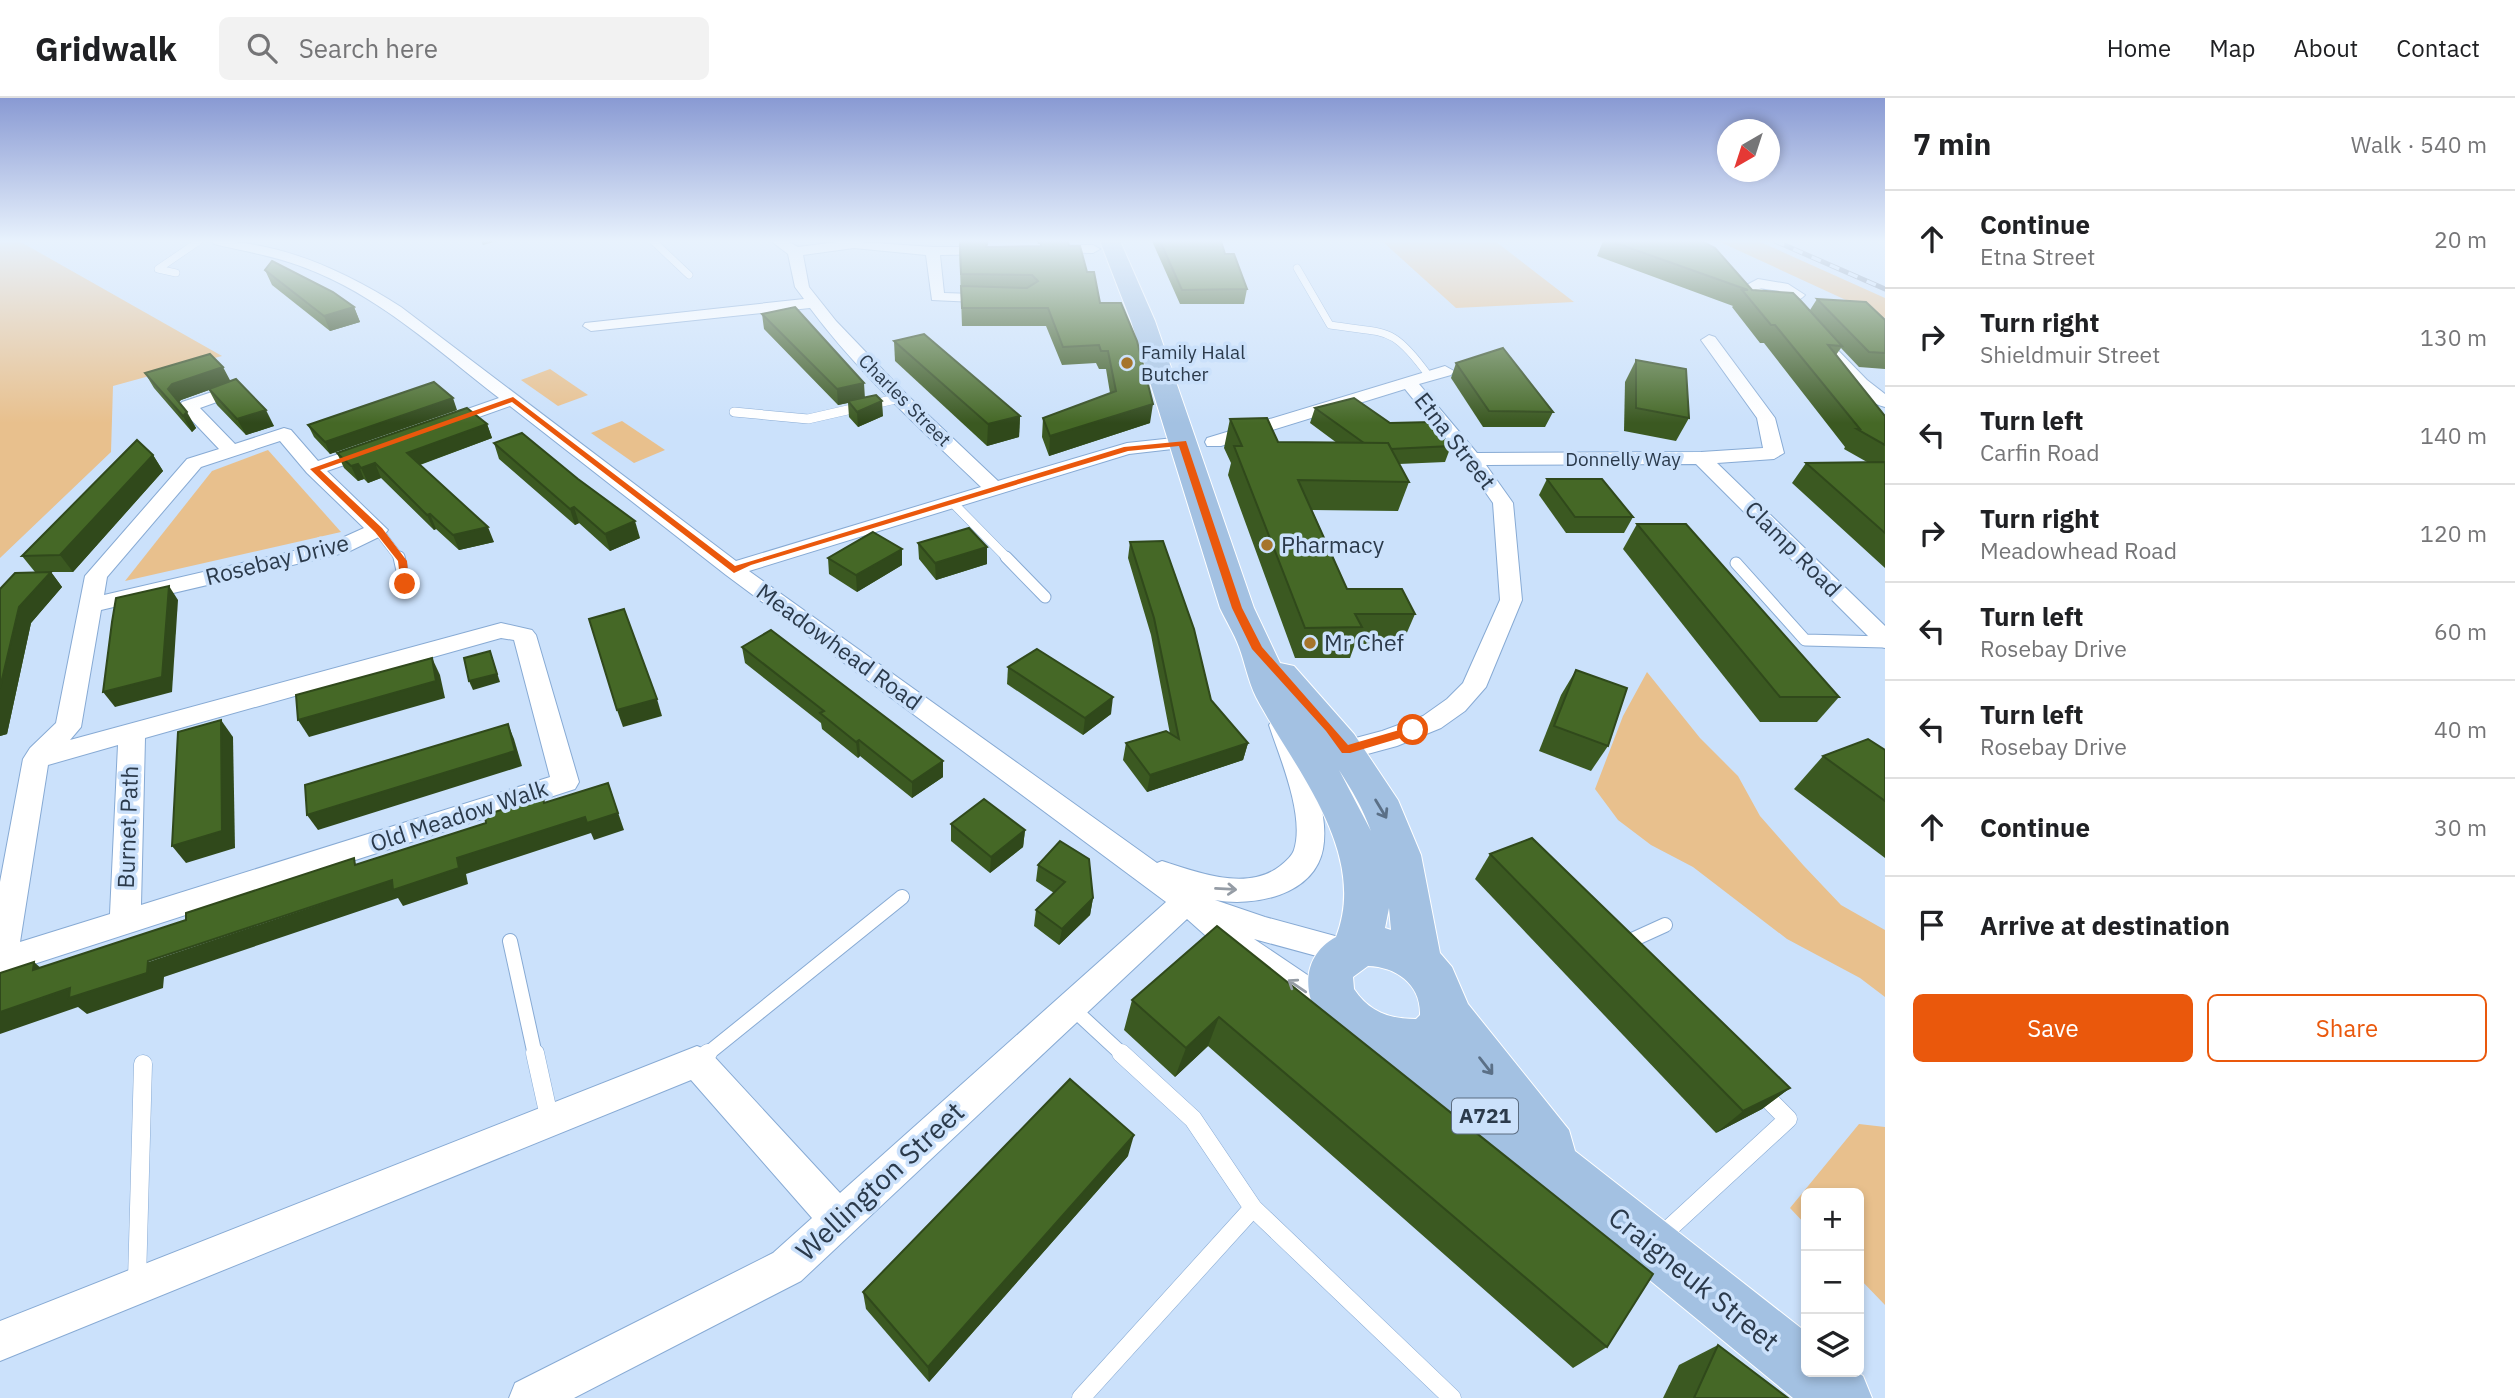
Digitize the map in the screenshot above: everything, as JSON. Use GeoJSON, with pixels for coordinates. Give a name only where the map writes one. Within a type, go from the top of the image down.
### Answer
{"type":"FeatureCollection","features":[{"type":"Feature","properties":{"kind":"main road","name":"A721"},"geometry":{"type":"LineString","coordinates":[[1133,302],[1143,321],[1237,608],[1257,649],[1273,696],[1387,820],[1405,874],[1418,962]]}},
{"type":"Feature","properties":{"kind":"main road","name":"A721"},"geometry":{"type":"LineString","coordinates":[[1257,649],[1330,729],[1329,755],[1363,864],[1365,912],[1360,938],[1335,961],[1329,975],[1331,992],[1339,1009],[1371,1033]]}},
{"type":"Feature","properties":{"kind":"main road","name":"A721"},"geometry":{"type":"LineString","coordinates":[[1350,950],[1381,946],[1418,962],[1432,975],[1441,990],[1445,1012]]}},
{"type":"Feature","properties":{"kind":"main road"},"geometry":{"type":"LineString","coordinates":[[1371,1033],[1407,1044],[1424,1040],[1436,1032],[1444,1020],[1445,1012]]}},
{"type":"Feature","properties":{"kind":"main road","name":"Craigneuk Street"},"geometry":{"type":"LineString","coordinates":[[1445,1012],[1581,1189]]}},
{"type":"Feature","properties":{"kind":"main road","name":"Craigneuk Street"},"geometry":{"type":"LineString","coordinates":[[1371,1033],[1581,1189],[1801,1366]]}},
{"type":"Feature","properties":{"kind":"main road","name":"Craigneuk Street"},"geometry":{"type":"LineString","coordinates":[[1815,1377],[1841,1398]]}},
{"type":"Feature","properties":{"kind":"street","name":"Meadowhead Road"},"geometry":{"type":"LineString","coordinates":[[383,302],[734,570],[1187,901],[1235,943],[1371,1033]]}},
{"type":"Feature","properties":{"kind":"street"},"geometry":{"type":"LineString","coordinates":[[591,326],[814,303]]}},
{"type":"Feature","properties":{"kind":"street","name":"Charles Street"},"geometry":{"type":"LineString","coordinates":[[814,303],[830,324],[900,398],[994,488]]}},
{"type":"Feature","properties":{"kind":"street"},"geometry":{"type":"LineString","coordinates":[[1811,330],[1861,384],[1885,402]]}},
{"type":"Feature","properties":{"kind":"street"},"geometry":{"type":"LineString","coordinates":[[1709,340],[1766,418],[1774,453]]}},
{"type":"Feature","properties":{"kind":"street"},"geometry":{"type":"LineString","coordinates":[[1214,442],[1428,377]]}},
{"type":"Feature","properties":{"kind":"street","name":"Etna Street"},"geometry":{"type":"LineString","coordinates":[[1329,755],[1388,739],[1432,722],[1456,705],[1474,687],[1511,600],[1503,503],[1472,459],[1428,377]]}},
{"type":"Feature","properties":{"kind":"street"},"geometry":{"type":"LineString","coordinates":[[1861,384],[1885,386]]}},
{"type":"Feature","properties":{"kind":"street"},"geometry":{"type":"LineString","coordinates":[[231,451],[188,406],[236,389]]}},
{"type":"Feature","properties":{"kind":"street"},"geometry":{"type":"LineString","coordinates":[[426,430],[513,399]]}},
{"type":"Feature","properties":{"kind":"street","name":"Rosebay Drive"},"geometry":{"type":"LineString","coordinates":[[36,759],[68,727],[89,606],[96,576],[194,463],[284,434],[314,469],[378,530],[340,547],[89,606]]}},
{"type":"Feature","properties":{"kind":"street"},"geometry":{"type":"LineString","coordinates":[[314,469],[389,443]]}},
{"type":"Feature","properties":{"kind":"street"},"geometry":{"type":"LineString","coordinates":[[734,570],[748,563],[1127,449],[1183,443]]}},
{"type":"Feature","properties":{"kind":"street","name":"Donnelly Way"},"geometry":{"type":"LineString","coordinates":[[1472,459],[1701,458],[1774,453]]}},
{"type":"Feature","properties":{"kind":"street","name":"Clamp Road"},"geometry":{"type":"LineString","coordinates":[[1701,458],[1885,641]]}},
{"type":"Feature","properties":{"kind":"street","name":"Old Meadow Walk"},"geometry":{"type":"LineString","coordinates":[[501,630],[524,635],[565,782],[0,962],[36,759],[501,630]]}},
{"type":"Feature","properties":{"kind":"street","name":"Meadowhead Road"},"geometry":{"type":"LineString","coordinates":[[1137,865],[1206,887],[1227,890],[1259,889],[1277,884],[1295,872],[1308,853],[1307,818],[1302,791],[1273,696]]}},
{"type":"Feature","properties":{"kind":"street","name":"Burnet Path"},"geometry":{"type":"LineString","coordinates":[[125,923],[132,732]]}},
{"type":"Feature","properties":{"kind":"street","name":"Meadowhead Road"},"geometry":{"type":"LineString","coordinates":[[1187,901],[1265,930],[1350,950]]}},
{"type":"Feature","properties":{"kind":"street","name":"Wellington Street"},"geometry":{"type":"LineString","coordinates":[[530,1398],[788,1267],[1187,901]]}},
{"type":"Feature","properties":{"kind":"street"},"geometry":{"type":"LineString","coordinates":[[0,1341],[697,1062],[839,1220]]}},
{"type":"Feature","properties":{"kind":"lane"},"geometry":{"type":"LineString","coordinates":[[1316,302],[1330,325],[1370,329],[1399,337],[1428,377]]}},
{"type":"Feature","properties":{"kind":"lane"},"geometry":{"type":"LineString","coordinates":[[734,412],[808,419],[900,398]]}},
{"type":"Feature","properties":{"kind":"lane"},"geometry":{"type":"LineString","coordinates":[[952,502],[1045,597]]}},
{"type":"Feature","properties":{"kind":"lane"},"geometry":{"type":"LineString","coordinates":[[378,530],[402,561],[405,584]]}},
{"type":"Feature","properties":{"kind":"lane"},"geometry":{"type":"LineString","coordinates":[[1736,563],[1805,640],[1885,641]]}},
{"type":"Feature","properties":{"kind":"lane"},"geometry":{"type":"LineString","coordinates":[[697,1062],[902,897]]}},
{"type":"Feature","properties":{"kind":"lane"},"geometry":{"type":"LineString","coordinates":[[1620,946],[1665,925]]}},
{"type":"Feature","properties":{"kind":"lane"},"geometry":{"type":"LineString","coordinates":[[510,941],[550,1121]]}},
{"type":"Feature","properties":{"kind":"lane"},"geometry":{"type":"LineString","coordinates":[[1070,1006],[1193,1119],[1253,1208],[1452,1398]]}},
{"type":"Feature","properties":{"kind":"lane"},"geometry":{"type":"LineString","coordinates":[[137,1286],[143,1064]]}},
{"type":"Feature","properties":{"kind":"lane"},"geometry":{"type":"LineString","coordinates":[[1651,1245],[1788,1119],[1750,1081]]}},
{"type":"Feature","properties":{"kind":"lane"},"geometry":{"type":"LineString","coordinates":[[1081,1398],[1253,1208]]}},
{"type":"Feature","properties":{"kind":"shaded area"},"geometry":{"type":"Polygon","coordinates":[[[0,302],[126,302],[222,356],[113,386],[111,452],[0,558],[0,302]]]}},
{"type":"Feature","properties":{"kind":"shaded area"},"geometry":{"type":"Polygon","coordinates":[[[1449,302],[1574,302],[1456,308],[1449,302]]]}},
{"type":"Feature","properties":{"kind":"shaded area"},"geometry":{"type":"Polygon","coordinates":[[[1850,302],[1885,302],[1885,318],[1850,302]]]}},
{"type":"Feature","properties":{"kind":"shaded area"},"geometry":{"type":"Polygon","coordinates":[[[550,369],[588,395],[558,406],[521,380],[550,369]]]}},
{"type":"Feature","properties":{"kind":"shaded area"},"geometry":{"type":"Polygon","coordinates":[[[622,421],[665,450],[634,463],[591,433],[622,421]]]}},
{"type":"Feature","properties":{"kind":"shaded area"},"geometry":{"type":"Polygon","coordinates":[[[268,450],[341,532],[125,581],[212,471],[268,450]]]}},
{"type":"Feature","properties":{"kind":"shaded area"},"geometry":{"type":"Polygon","coordinates":[[[1647,672],[1700,738],[1738,776],[1760,816],[1804,866],[1841,905],[1885,930],[1885,997],[1860,978],[1787,939],[1693,867],[1651,845],[1618,820],[1595,789],[1623,716],[1647,672]]]}},
{"type":"Feature","properties":{"kind":"shaded area"},"geometry":{"type":"Polygon","coordinates":[[[1859,1124],[1885,1127],[1885,1305],[1864,1283],[1864,1188],[1806,1188],[1859,1124]]]}},
{"type":"Feature","properties":{"kind":"shaded area"},"geometry":{"type":"Polygon","coordinates":[[[1801,1195],[1801,1220],[1790,1208],[1801,1195]]]}},
{"type":"Feature","properties":{"kind":"building"},"geometry":{"type":"Polygon","coordinates":[[[306,302],[347,302],[354,307],[324,316],[306,302]]]}},
{"type":"Feature","properties":{"kind":"building"},"geometry":{"type":"Polygon","coordinates":[[[962,302],[1121,303],[1137,341],[1153,404],[1050,436],[1043,418],[1116,391],[1108,351],[1101,351],[1099,345],[1063,347],[1048,308],[962,308],[962,302]]]}},
{"type":"Feature","properties":{"kind":"building"},"geometry":{"type":"Polygon","coordinates":[[[1752,302],[1801,302],[1842,346],[1828,345],[1885,416],[1885,445],[1857,429],[1860,429],[1775,325],[1771,325],[1752,302]]]}},
{"type":"Feature","properties":{"kind":"building"},"geometry":{"type":"Polygon","coordinates":[[[1820,302],[1866,302],[1885,320],[1885,353],[1869,352],[1820,302]]]}},
{"type":"Feature","properties":{"kind":"building"},"geometry":{"type":"Polygon","coordinates":[[[795,307],[864,383],[837,389],[762,314],[795,307]]]}},
{"type":"Feature","properties":{"kind":"building"},"geometry":{"type":"Polygon","coordinates":[[[924,334],[1020,416],[988,424],[894,341],[924,334]]]}},
{"type":"Feature","properties":{"kind":"building"},"geometry":{"type":"Polygon","coordinates":[[[1503,348],[1553,412],[1489,411],[1456,363],[1503,348]]]}},
{"type":"Feature","properties":{"kind":"building"},"geometry":{"type":"Polygon","coordinates":[[[210,354],[223,367],[172,384],[168,389],[187,412],[183,416],[145,373],[210,354]]]}},
{"type":"Feature","properties":{"kind":"building"},"geometry":{"type":"Polygon","coordinates":[[[1636,360],[1686,369],[1689,418],[1636,408],[1636,360]]]}},
{"type":"Feature","properties":{"kind":"building"},"geometry":{"type":"Polygon","coordinates":[[[236,379],[266,410],[237,419],[209,389],[236,379]]]}},
{"type":"Feature","properties":{"kind":"building"},"geometry":{"type":"Polygon","coordinates":[[[434,382],[453,398],[325,442],[308,425],[434,382]]]}},
{"type":"Feature","properties":{"kind":"building"},"geometry":{"type":"Polygon","coordinates":[[[876,395],[882,401],[857,412],[848,401],[876,395]]]}},
{"type":"Feature","properties":{"kind":"building"},"geometry":{"type":"Polygon","coordinates":[[[1354,398],[1390,423],[1432,422],[1451,446],[1391,449],[1388,443],[1364,443],[1315,408],[1354,398]]]}},
{"type":"Feature","properties":{"kind":"building"},"geometry":{"type":"Polygon","coordinates":[[[467,408],[487,424],[407,453],[488,527],[453,535],[430,514],[427,515],[375,463],[361,468],[358,464],[351,466],[337,453],[467,408]]]}},
{"type":"Feature","properties":{"kind":"building"},"geometry":{"type":"Polygon","coordinates":[[[1267,418],[1278,442],[1388,443],[1409,482],[1298,480],[1347,589],[1402,589],[1415,614],[1355,614],[1362,627],[1305,628],[1234,446],[1242,446],[1230,419],[1267,418]]]}},
{"type":"Feature","properties":{"kind":"building"},"geometry":{"type":"Polygon","coordinates":[[[522,433],[635,521],[605,534],[574,507],[570,509],[494,443],[522,433]]]}},
{"type":"Feature","properties":{"kind":"building"},"geometry":{"type":"Polygon","coordinates":[[[137,440],[153,455],[60,555],[22,556],[137,440]]]}},
{"type":"Feature","properties":{"kind":"building"},"geometry":{"type":"Polygon","coordinates":[[[1885,462],[1885,533],[1806,463],[1885,462]]]}},
{"type":"Feature","properties":{"kind":"building"},"geometry":{"type":"Polygon","coordinates":[[[1547,479],[1602,479],[1633,517],[1575,517],[1547,479]]]}},
{"type":"Feature","properties":{"kind":"building"},"geometry":{"type":"Polygon","coordinates":[[[1637,524],[1686,524],[1839,697],[1780,697],[1637,524]]]}},
{"type":"Feature","properties":{"kind":"building"},"geometry":{"type":"Polygon","coordinates":[[[969,528],[987,547],[935,563],[918,543],[969,528]]]}},
{"type":"Feature","properties":{"kind":"building"},"geometry":{"type":"Polygon","coordinates":[[[873,532],[902,549],[856,575],[828,558],[873,532]]]}},
{"type":"Feature","properties":{"kind":"building"},"geometry":{"type":"Polygon","coordinates":[[[1163,541],[1194,629],[1211,700],[1248,743],[1150,775],[1126,743],[1166,731],[1179,739],[1154,618],[1130,542],[1163,541]]]}},
{"type":"Feature","properties":{"kind":"building"},"geometry":{"type":"Polygon","coordinates":[[[51,572],[19,607],[0,688],[0,589],[15,573],[51,572]]]}},
{"type":"Feature","properties":{"kind":"building"},"geometry":{"type":"Polygon","coordinates":[[[169,586],[162,677],[103,692],[116,598],[169,586]]]}},
{"type":"Feature","properties":{"kind":"building"},"geometry":{"type":"Polygon","coordinates":[[[624,609],[657,699],[617,710],[589,619],[624,609]]]}},
{"type":"Feature","properties":{"kind":"building"},"geometry":{"type":"Polygon","coordinates":[[[771,630],[943,761],[912,782],[859,740],[856,742],[820,713],[824,711],[742,647],[771,630]]]}},
{"type":"Feature","properties":{"kind":"building"},"geometry":{"type":"Polygon","coordinates":[[[1037,649],[1113,697],[1085,718],[1008,667],[1037,649]]]}},
{"type":"Feature","properties":{"kind":"building"},"geometry":{"type":"Polygon","coordinates":[[[490,651],[497,674],[469,681],[464,658],[490,651]]]}},
{"type":"Feature","properties":{"kind":"building"},"geometry":{"type":"Polygon","coordinates":[[[432,658],[436,681],[298,720],[296,695],[432,658]]]}},
{"type":"Feature","properties":{"kind":"building"},"geometry":{"type":"Polygon","coordinates":[[[1576,670],[1627,688],[1608,746],[1554,726],[1576,670]]]}},
{"type":"Feature","properties":{"kind":"building"},"geometry":{"type":"Polygon","coordinates":[[[221,720],[222,831],[172,846],[178,732],[221,720]]]}},
{"type":"Feature","properties":{"kind":"building"},"geometry":{"type":"Polygon","coordinates":[[[508,724],[515,751],[307,815],[305,785],[508,724]]]}},
{"type":"Feature","properties":{"kind":"building"},"geometry":{"type":"Polygon","coordinates":[[[1868,739],[1885,750],[1885,801],[1823,756],[1868,739]]]}},
{"type":"Feature","properties":{"kind":"building"},"geometry":{"type":"Polygon","coordinates":[[[608,783],[618,813],[587,823],[585,817],[457,858],[459,868],[393,890],[392,880],[148,961],[147,973],[69,998],[70,988],[0,1012],[0,973],[34,962],[33,970],[186,920],[186,913],[354,858],[355,865],[486,823],[485,815],[543,797],[544,803],[608,783]]]}},
{"type":"Feature","properties":{"kind":"building"},"geometry":{"type":"Polygon","coordinates":[[[984,799],[1025,830],[991,857],[951,824],[984,799]]]}},
{"type":"Feature","properties":{"kind":"building"},"geometry":{"type":"Polygon","coordinates":[[[1532,838],[1790,1088],[1743,1111],[1490,854],[1532,838]]]}},
{"type":"Feature","properties":{"kind":"building"},"geometry":{"type":"Polygon","coordinates":[[[1060,841],[1089,859],[1093,898],[1062,929],[1036,910],[1065,882],[1038,865],[1060,841]]]}},
{"type":"Feature","properties":{"kind":"building"},"geometry":{"type":"Polygon","coordinates":[[[1217,926],[1653,1274],[1607,1347],[1219,1017],[1186,1048],[1132,1000],[1217,926]]]}},
{"type":"Feature","properties":{"kind":"building"},"geometry":{"type":"Polygon","coordinates":[[[1070,1079],[1134,1135],[928,1367],[863,1292],[1070,1079]]]}},
{"type":"Feature","properties":{"kind":"building"},"geometry":{"type":"Polygon","coordinates":[[[1718,1345],[1788,1398],[1694,1398],[1718,1345]]]}},
{"type":"Feature","properties":{"kind":"place","name":"Family Halal Butcher"},"geometry":{"type":"Point","coordinates":[1127,363]}},
{"type":"Feature","properties":{"kind":"place","name":"Pharmacy"},"geometry":{"type":"Point","coordinates":[1267,545]}},
{"type":"Feature","properties":{"kind":"place","name":"Mr Chef"},"geometry":{"type":"Point","coordinates":[1310,643]}},
{"type":"Feature","properties":{"kind":"route"},"geometry":{"type":"LineString","coordinates":[[405,584],[402,561],[378,530],[314,469],[513,399],[734,570],[748,563],[1127,449],[1183,443],[1237,608],[1257,649],[1346,750],[1413,730]]}}]}
